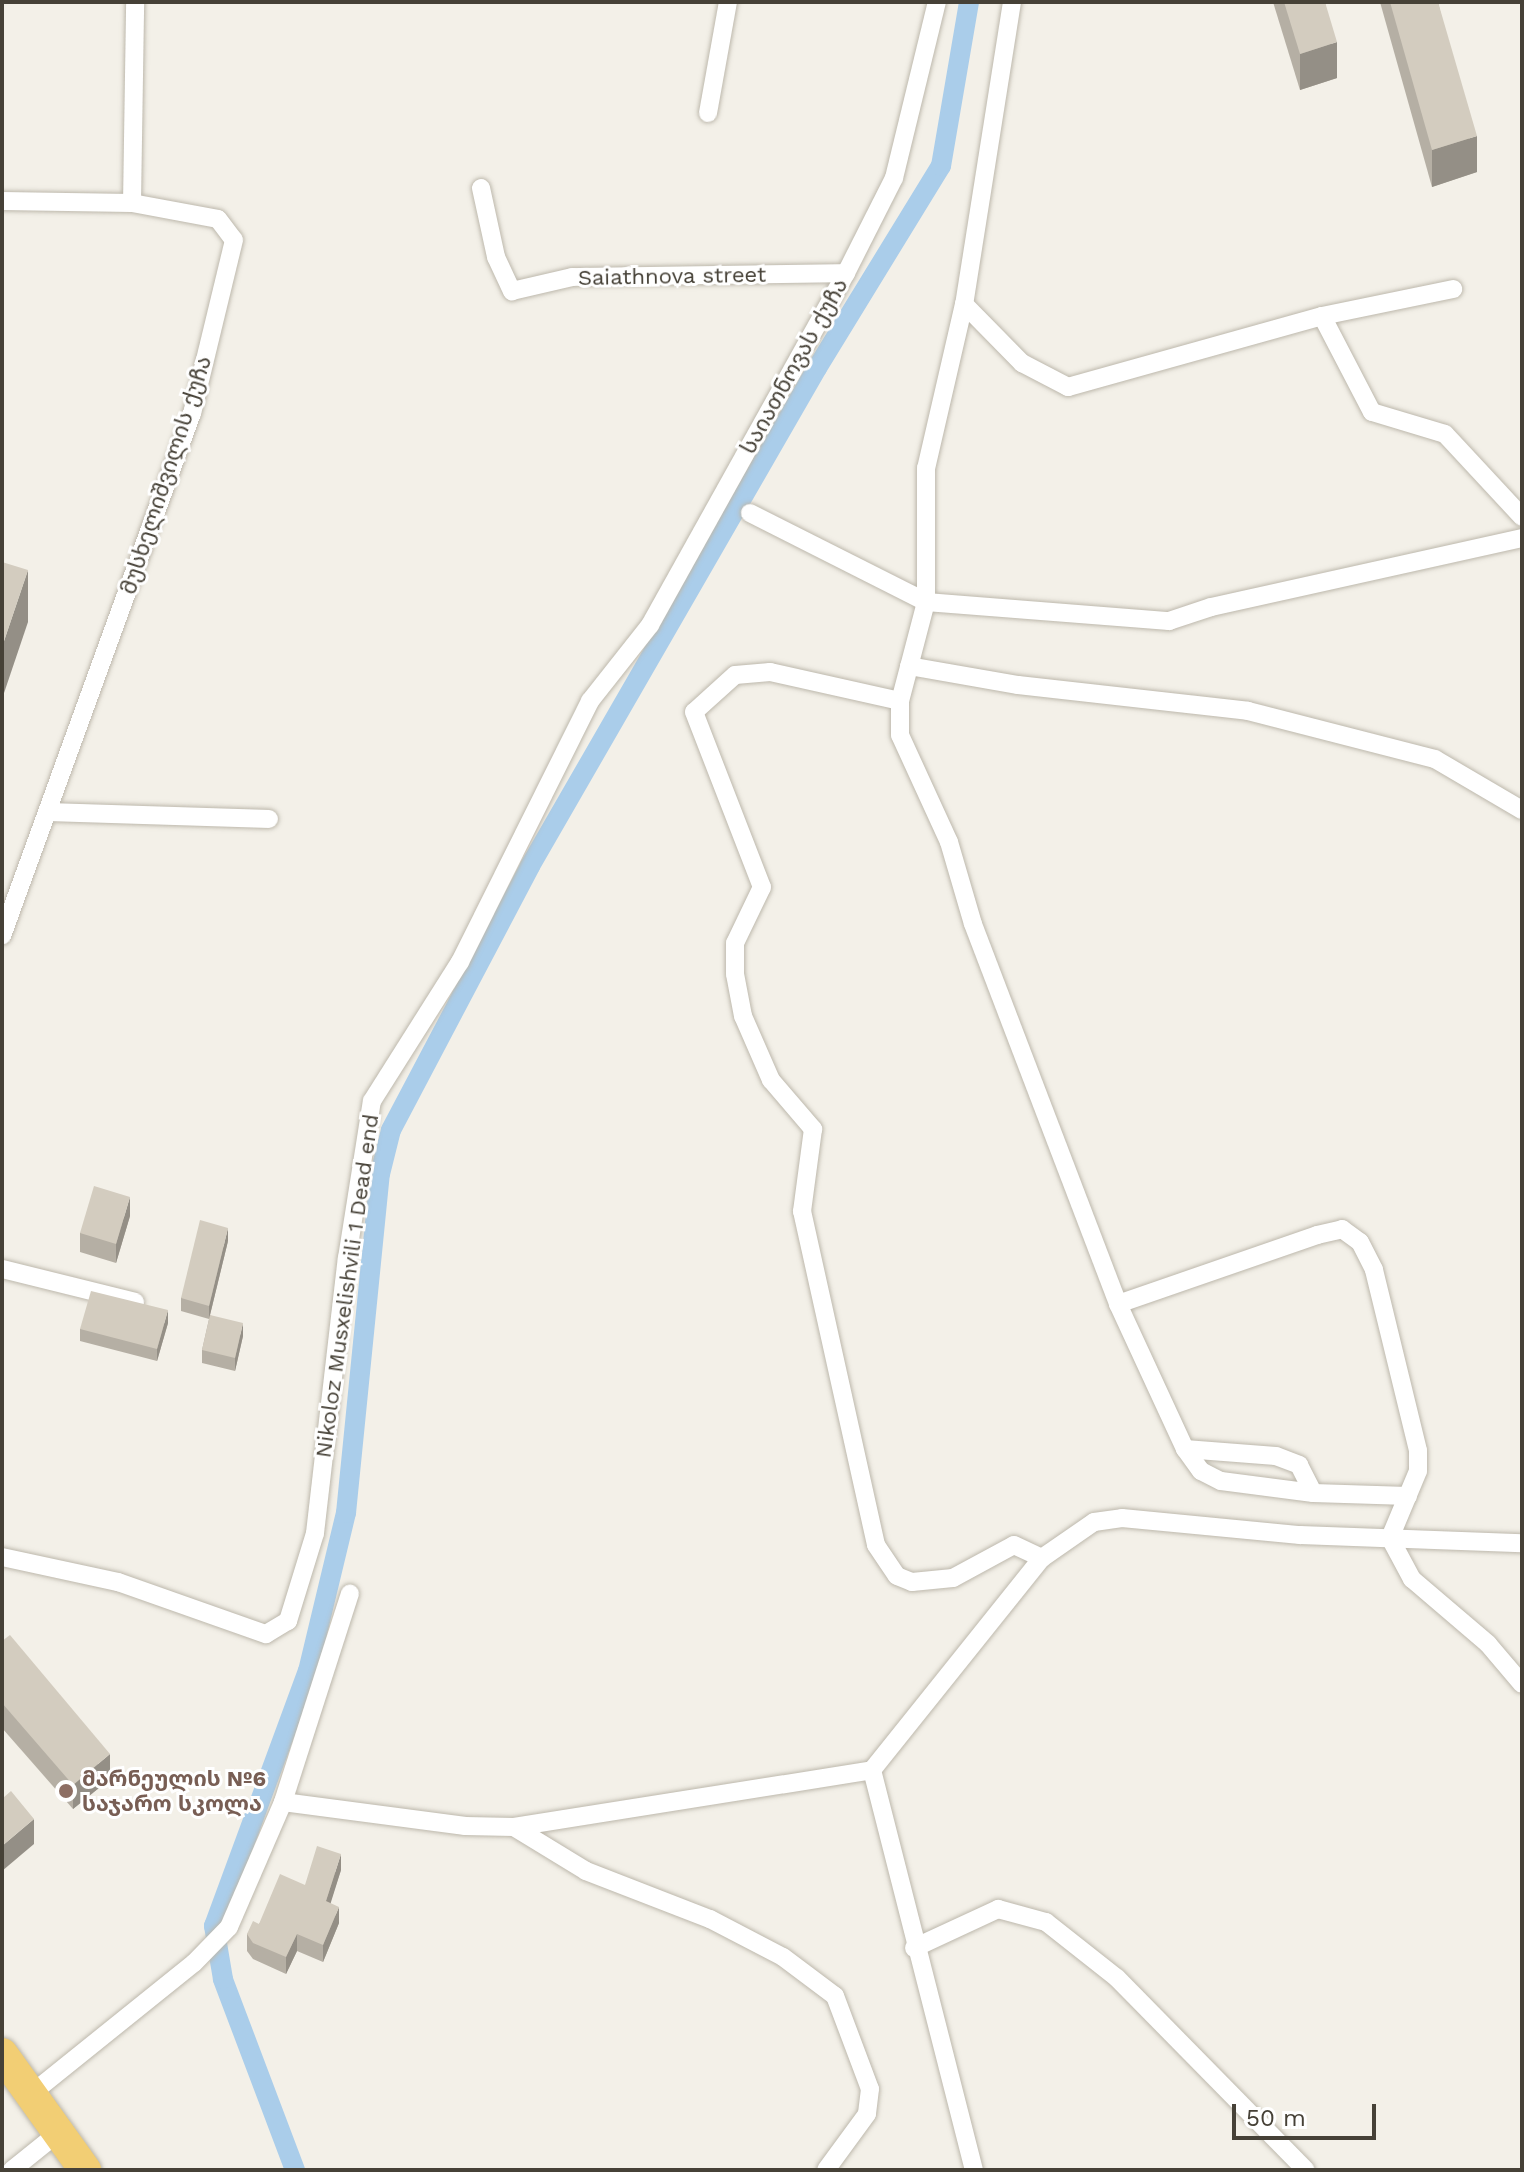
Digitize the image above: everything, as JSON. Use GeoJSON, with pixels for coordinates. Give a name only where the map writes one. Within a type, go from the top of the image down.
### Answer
{"type":"FeatureCollection","features":[{"type":"Feature","properties":{"kind":"highway"},"geometry":{"type":"LineString","coordinates":[[2,2054],[85,2170]]}},
{"type":"Feature","properties":{"kind":"street"},"geometry":{"type":"LineString","coordinates":[[132,203],[135,2]]}},
{"type":"Feature","properties":{"kind":"street"},"geometry":{"type":"LineString","coordinates":[[708,113],[728,2]]}},
{"type":"Feature","properties":{"kind":"street","name":"საიათნოვას ქუჩა"},"geometry":{"type":"LineString","coordinates":[[590,701],[650,625],[846,273],[894,178],[937,2]]}},
{"type":"Feature","properties":{"kind":"street"},"geometry":{"type":"LineString","coordinates":[[1012,2],[964,304],[926,468],[926,602],[900,701],[900,735],[909,763],[949,842],[973,924],[1118,1304],[1185,1449],[1201,1471],[1221,1481],[1313,1493],[1408,1496]]}},
{"type":"Feature","properties":{"kind":"street","name":"Saiathnova street"},"geometry":{"type":"LineString","coordinates":[[481,188],[496,257],[512,291],[572,277],[846,273]]}},
{"type":"Feature","properties":{"kind":"street","name":"მუსხელიშვილის ქუჩა"},"geometry":{"type":"LineString","coordinates":[[2,201],[132,203],[218,219],[231,230],[234,249],[192,413],[2,936]]}},
{"type":"Feature","properties":{"kind":"street"},"geometry":{"type":"LineString","coordinates":[[964,304],[1022,363],[1068,387],[1322,316],[1453,289]]}},
{"type":"Feature","properties":{"kind":"street"},"geometry":{"type":"LineString","coordinates":[[1322,316],[1372,412],[1445,434],[1522,517]]}},
{"type":"Feature","properties":{"kind":"street"},"geometry":{"type":"LineString","coordinates":[[750,513],[926,602],[1169,621],[1211,607],[1522,538]]}},
{"type":"Feature","properties":{"kind":"street"},"geometry":{"type":"LineString","coordinates":[[909,666],[1018,685],[1248,711],[1435,759],[1522,810]]}},
{"type":"Feature","properties":{"kind":"street"},"geometry":{"type":"LineString","coordinates":[[900,701],[770,672],[735,675],[694,712],[762,887],[735,943],[735,974],[743,1016],[771,1080],[813,1129],[802,1211],[876,1545],[897,1576],[912,1582],[953,1578],[1014,1545],[1042,1558]]}},
{"type":"Feature","properties":{"kind":"street","name":"Nikoloz Musxelishvili 1 Dead end"},"geometry":{"type":"LineString","coordinates":[[2,1557],[118,1582],[266,1634],[283,1628],[315,1533],[366,1118],[460,962],[590,701]]}},
{"type":"Feature","properties":{"kind":"street"},"geometry":{"type":"LineString","coordinates":[[49,812],[269,819]]}},
{"type":"Feature","properties":{"kind":"street"},"geometry":{"type":"LineString","coordinates":[[1118,1304],[1342,1229],[1360,1242],[1374,1270],[1418,1451],[1418,1471],[1390,1538]]}},
{"type":"Feature","properties":{"kind":"street"},"geometry":{"type":"LineString","coordinates":[[2,1269],[135,1302]]}},
{"type":"Feature","properties":{"kind":"street"},"geometry":{"type":"LineString","coordinates":[[1185,1449],[1276,1456],[1299,1465],[1313,1493]]}},
{"type":"Feature","properties":{"kind":"street"},"geometry":{"type":"LineString","coordinates":[[283,1802],[465,1826],[514,1827],[872,1770],[1042,1558],[1094,1522],[1122,1518],[1390,1538],[1522,1543]]}},
{"type":"Feature","properties":{"kind":"street"},"geometry":{"type":"LineString","coordinates":[[1390,1538],[1412,1579],[1488,1644],[1522,1684]]}},
{"type":"Feature","properties":{"kind":"street"},"geometry":{"type":"LineString","coordinates":[[31,2094],[194,1963],[229,1927],[283,1802],[350,1593]]}},
{"type":"Feature","properties":{"kind":"street"},"geometry":{"type":"LineString","coordinates":[[872,1770],[914,1948],[974,2170]]}},
{"type":"Feature","properties":{"kind":"street"},"geometry":{"type":"LineString","coordinates":[[514,1827],[586,1871],[710,1919],[771,1951],[835,1996],[870,2089],[867,2114],[826,2170]]}},
{"type":"Feature","properties":{"kind":"street"},"geometry":{"type":"LineString","coordinates":[[914,1948],[998,1909],[1046,1922],[1117,1978],[1306,2170]]}},
{"type":"Feature","properties":{"kind":"street"},"geometry":{"type":"LineString","coordinates":[[12,2170],[58,2133]]}},
{"type":"Feature","properties":{"kind":"building"},"geometry":{"type":"Polygon","coordinates":[[[1284,2],[1325,2],[1337,42],[1300,54],[1284,2]]]}},
{"type":"Feature","properties":{"kind":"building"},"geometry":{"type":"Polygon","coordinates":[[[1390,2],[1438,2],[1477,136],[1432,150],[1390,2]]]}},
{"type":"Feature","properties":{"kind":"building"},"geometry":{"type":"Polygon","coordinates":[[[2,562],[28,570],[2,647],[2,562]]]}},
{"type":"Feature","properties":{"kind":"building"},"geometry":{"type":"Polygon","coordinates":[[[94,1186],[130,1197],[116,1244],[80,1233],[94,1186]]]}},
{"type":"Feature","properties":{"kind":"building"},"geometry":{"type":"Polygon","coordinates":[[[200,1220],[228,1228],[209,1306],[181,1298],[200,1220]]]}},
{"type":"Feature","properties":{"kind":"building"},"geometry":{"type":"Polygon","coordinates":[[[91,1291],[168,1310],[157,1349],[80,1329],[91,1291]]]}},
{"type":"Feature","properties":{"kind":"building"},"geometry":{"type":"Polygon","coordinates":[[[210,1315],[243,1323],[235,1358],[202,1350],[210,1315]]]}},
{"type":"Feature","properties":{"kind":"building"},"geometry":{"type":"Polygon","coordinates":[[[10,1635],[110,1754],[73,1785],[2,1703],[2,1641],[10,1635]]]}},
{"type":"Feature","properties":{"kind":"building"},"geometry":{"type":"Polygon","coordinates":[[[11,1791],[34,1819],[2,1846],[2,1796],[11,1791]]]}},
{"type":"Feature","properties":{"kind":"building"},"geometry":{"type":"Polygon","coordinates":[[[317,1846],[341,1854],[326,1901],[339,1907],[323,1945],[297,1934],[286,1957],[253,1943],[247,1934],[253,1921],[259,1924],[280,1874],[305,1885],[317,1846]]]}},
{"type":"Feature","properties":{"kind":"waterway"},"geometry":{"type":"LineString","coordinates":[[295,2170],[223,1979],[214,1926],[308,1671],[346,1513],[380,1174],[391,1130],[530,866],[817,368],[941,166],[969,2]]}},
{"type":"Feature","properties":{"kind":"place","name":"მარნეულის №6 საჯარო სკოლა"},"geometry":{"type":"Point","coordinates":[66,1791]}}]}
